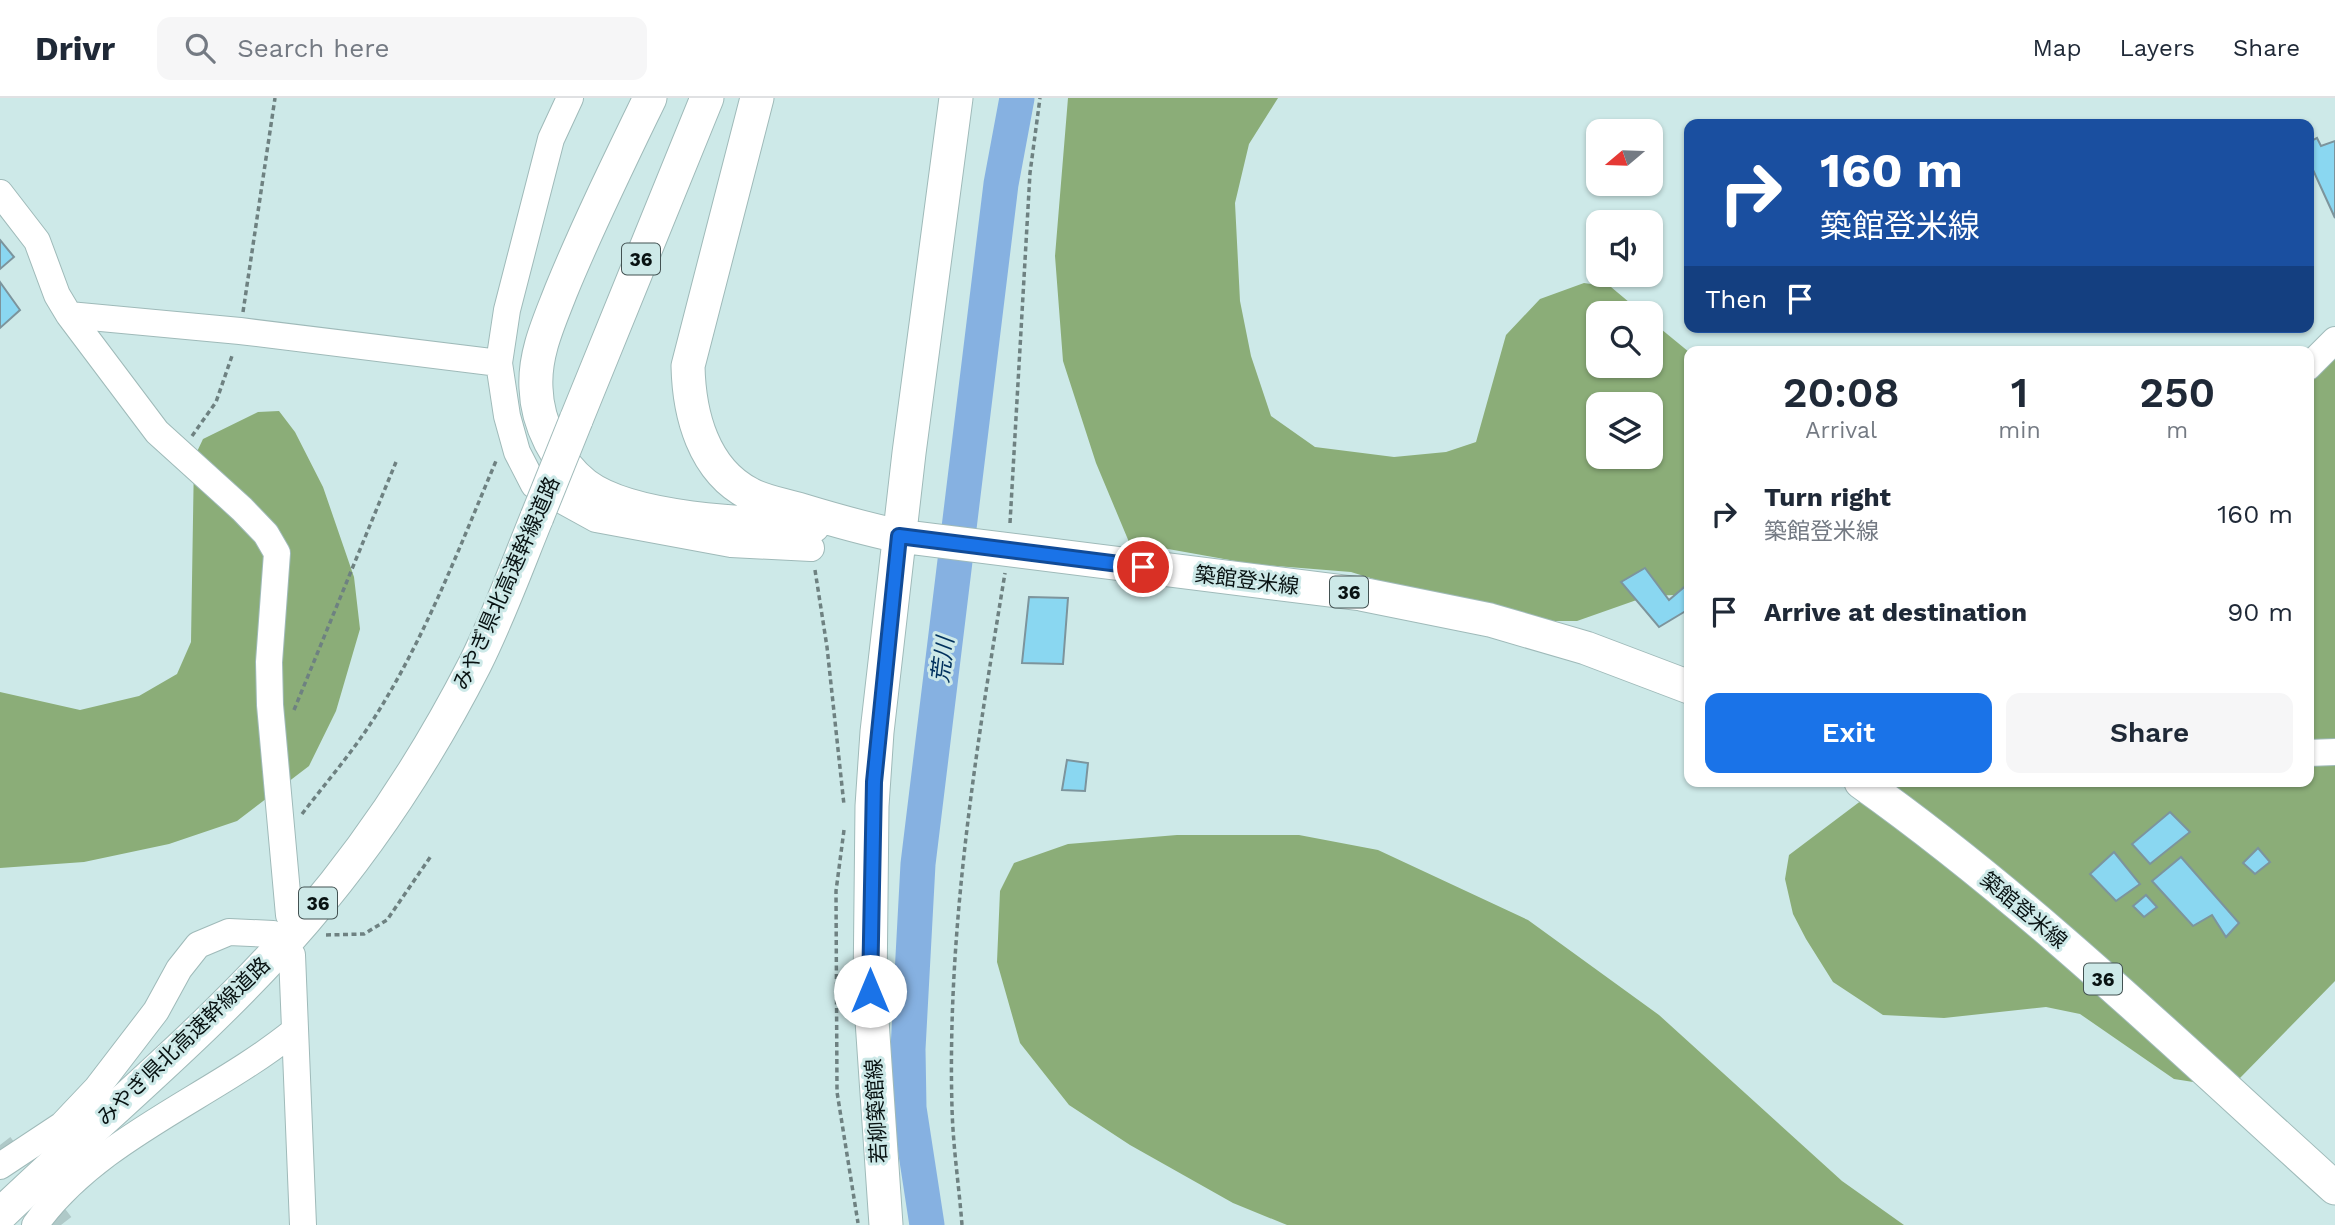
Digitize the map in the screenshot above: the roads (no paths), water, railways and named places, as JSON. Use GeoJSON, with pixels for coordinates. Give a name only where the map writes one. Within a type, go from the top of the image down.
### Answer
{"type":"FeatureCollection","features":[{"type":"Feature","properties":{"kind":"main road"},"geometry":{"type":"LineString","coordinates":[[650,98],[586,228],[538,355],[536,388],[549,440],[568,469],[586,486],[646,509],[738,523],[861,528]]}},
{"type":"Feature","properties":{"kind":"main road","name":"みやぎ県北高速幹線道路"},"geometry":{"type":"LineString","coordinates":[[0,1215],[250,980],[305,919],[349,864],[426,749],[475,663],[707,98]]}},
{"type":"Feature","properties":{"kind":"main road"},"geometry":{"type":"LineString","coordinates":[[757,98],[688,366],[689,402],[701,439],[721,472],[750,495],[861,528]]}},
{"type":"Feature","properties":{"kind":"main road"},"geometry":{"type":"LineString","coordinates":[[912,538],[956,98]]}},
{"type":"Feature","properties":{"kind":"main road","name":"築館登米線"},"geometry":{"type":"LineString","coordinates":[[861,528],[912,538],[1362,594],[1490,620],[1586,648],[1684,685]]}},
{"type":"Feature","properties":{"kind":"main road","name":"若柳築館線"},"geometry":{"type":"LineString","coordinates":[[886,1225],[870,991],[870,886],[877,732],[912,538]]}},
{"type":"Feature","properties":{"kind":"main road","name":"築館登米線"},"geometry":{"type":"LineString","coordinates":[[1868,787],[1938,838],[2027,910],[2335,1188]]}},
{"type":"Feature","properties":{"kind":"street"},"geometry":{"type":"LineString","coordinates":[[570,98],[551,139],[508,310],[499,363],[517,452],[534,485],[596,519],[731,544],[811,548]]}},
{"type":"Feature","properties":{"kind":"street"},"geometry":{"type":"LineString","coordinates":[[0,193],[37,241],[57,295],[69,315],[99,351],[157,432],[266,534],[276,553],[269,662],[280,828],[281,925],[229,932],[198,945],[179,968],[156,1011],[97,1088],[62,1125],[0,1166]]}},
{"type":"Feature","properties":{"kind":"street"},"geometry":{"type":"LineString","coordinates":[[69,315],[240,331],[499,363]]}},
{"type":"Feature","properties":{"kind":"street"},"geometry":{"type":"LineString","coordinates":[[2314,361],[2335,340]]}},
{"type":"Feature","properties":{"kind":"street"},"geometry":{"type":"LineString","coordinates":[[2314,753],[2335,752]]}},
{"type":"Feature","properties":{"kind":"street"},"geometry":{"type":"LineString","coordinates":[[292,955],[293,1032],[303,1225]]}},
{"type":"Feature","properties":{"kind":"street"},"geometry":{"type":"LineString","coordinates":[[35,1225],[69,1184],[107,1153],[255,1063],[293,1032]]}},
{"type":"Feature","properties":{"kind":"waterway","name":"荒川"},"geometry":{"type":"LineString","coordinates":[[927,1225],[909,1108],[908,1049],[918,864],[1001,184],[1017,98]]}},
{"type":"Feature","properties":{"kind":"tunnel"},"geometry":{"type":"LineString","coordinates":[[0,1145],[61,1225]]}}]}
